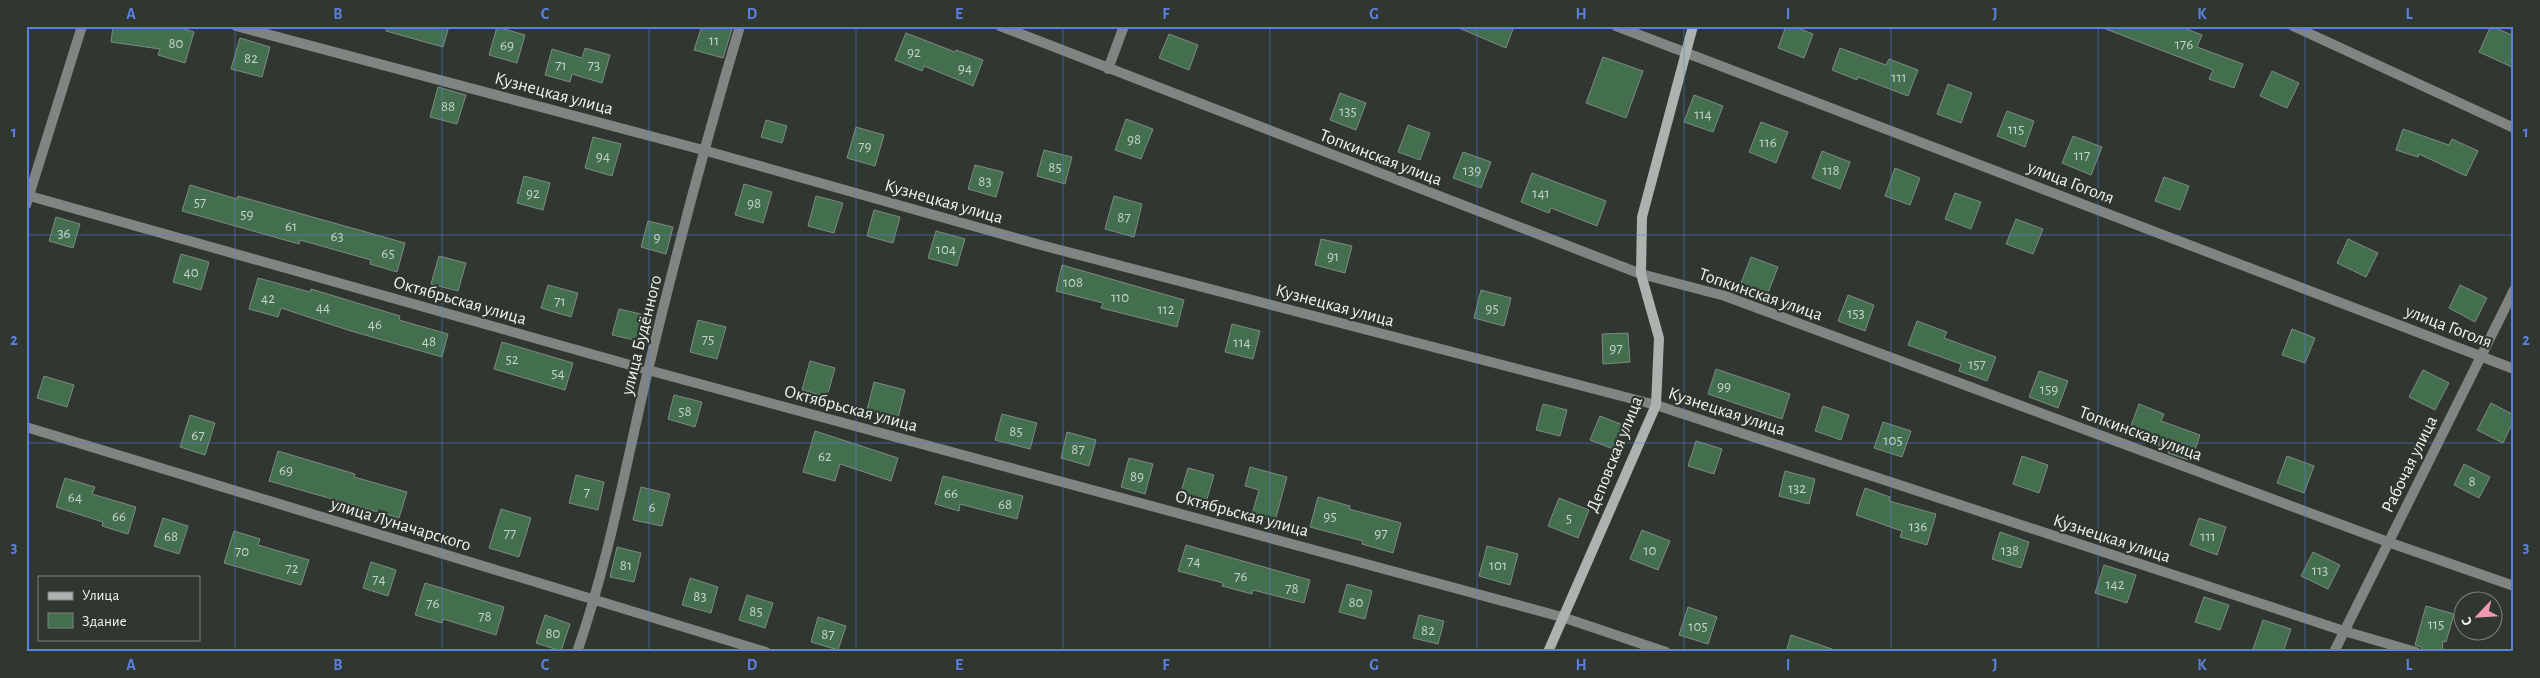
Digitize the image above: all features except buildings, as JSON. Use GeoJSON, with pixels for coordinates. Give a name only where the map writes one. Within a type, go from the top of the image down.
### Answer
{"type":"FeatureCollection","features":[{"type":"Feature","properties":{"kind":"street"},"geometry":{"type":"LineString","coordinates":[[27,199],[82,26]]}},
{"type":"Feature","properties":{"kind":"street","name":"Кузнецкая улица"},"geometry":{"type":"LineString","coordinates":[[236,26],[703,150],[1046,247],[1656,405],[2344,631],[2416,652]]}},
{"type":"Feature","properties":{"kind":"street","name":"улица Будённого"},"geometry":{"type":"LineString","coordinates":[[577,652],[595,600],[648,370],[703,150],[740,26]]}},
{"type":"Feature","properties":{"kind":"street","name":"Топкинская улица"},"geometry":{"type":"LineString","coordinates":[[1000,26],[1641,274],[1725,296],[2388,542],[2514,586]]}},
{"type":"Feature","properties":{"kind":"street"},"geometry":{"type":"LineString","coordinates":[[1108,69],[1124,26]]}},
{"type":"Feature","properties":{"kind":"street","name":"улица Гоголя"},"geometry":{"type":"LineString","coordinates":[[1616,26],[2514,369]]}},
{"type":"Feature","properties":{"kind":"street","name":"Деповская улица"},"geometry":{"type":"LineString","coordinates":[[1548,652],[1562,616],[1656,405],[1659,338],[1641,274],[1642,217],[1693,26]]}},
{"type":"Feature","properties":{"kind":"street"},"geometry":{"type":"LineString","coordinates":[[2293,26],[2514,128]]}},
{"type":"Feature","properties":{"kind":"street","name":"Октябрьская улица"},"geometry":{"type":"LineString","coordinates":[[27,199],[648,370],[1562,616],[1666,652]]}},
{"type":"Feature","properties":{"kind":"street","name":"Рабочая улица"},"geometry":{"type":"LineString","coordinates":[[2334,652],[2514,290]]}},
{"type":"Feature","properties":{"kind":"street","name":"улица Луначарского"},"geometry":{"type":"LineString","coordinates":[[26,427],[766,652]]}}]}
